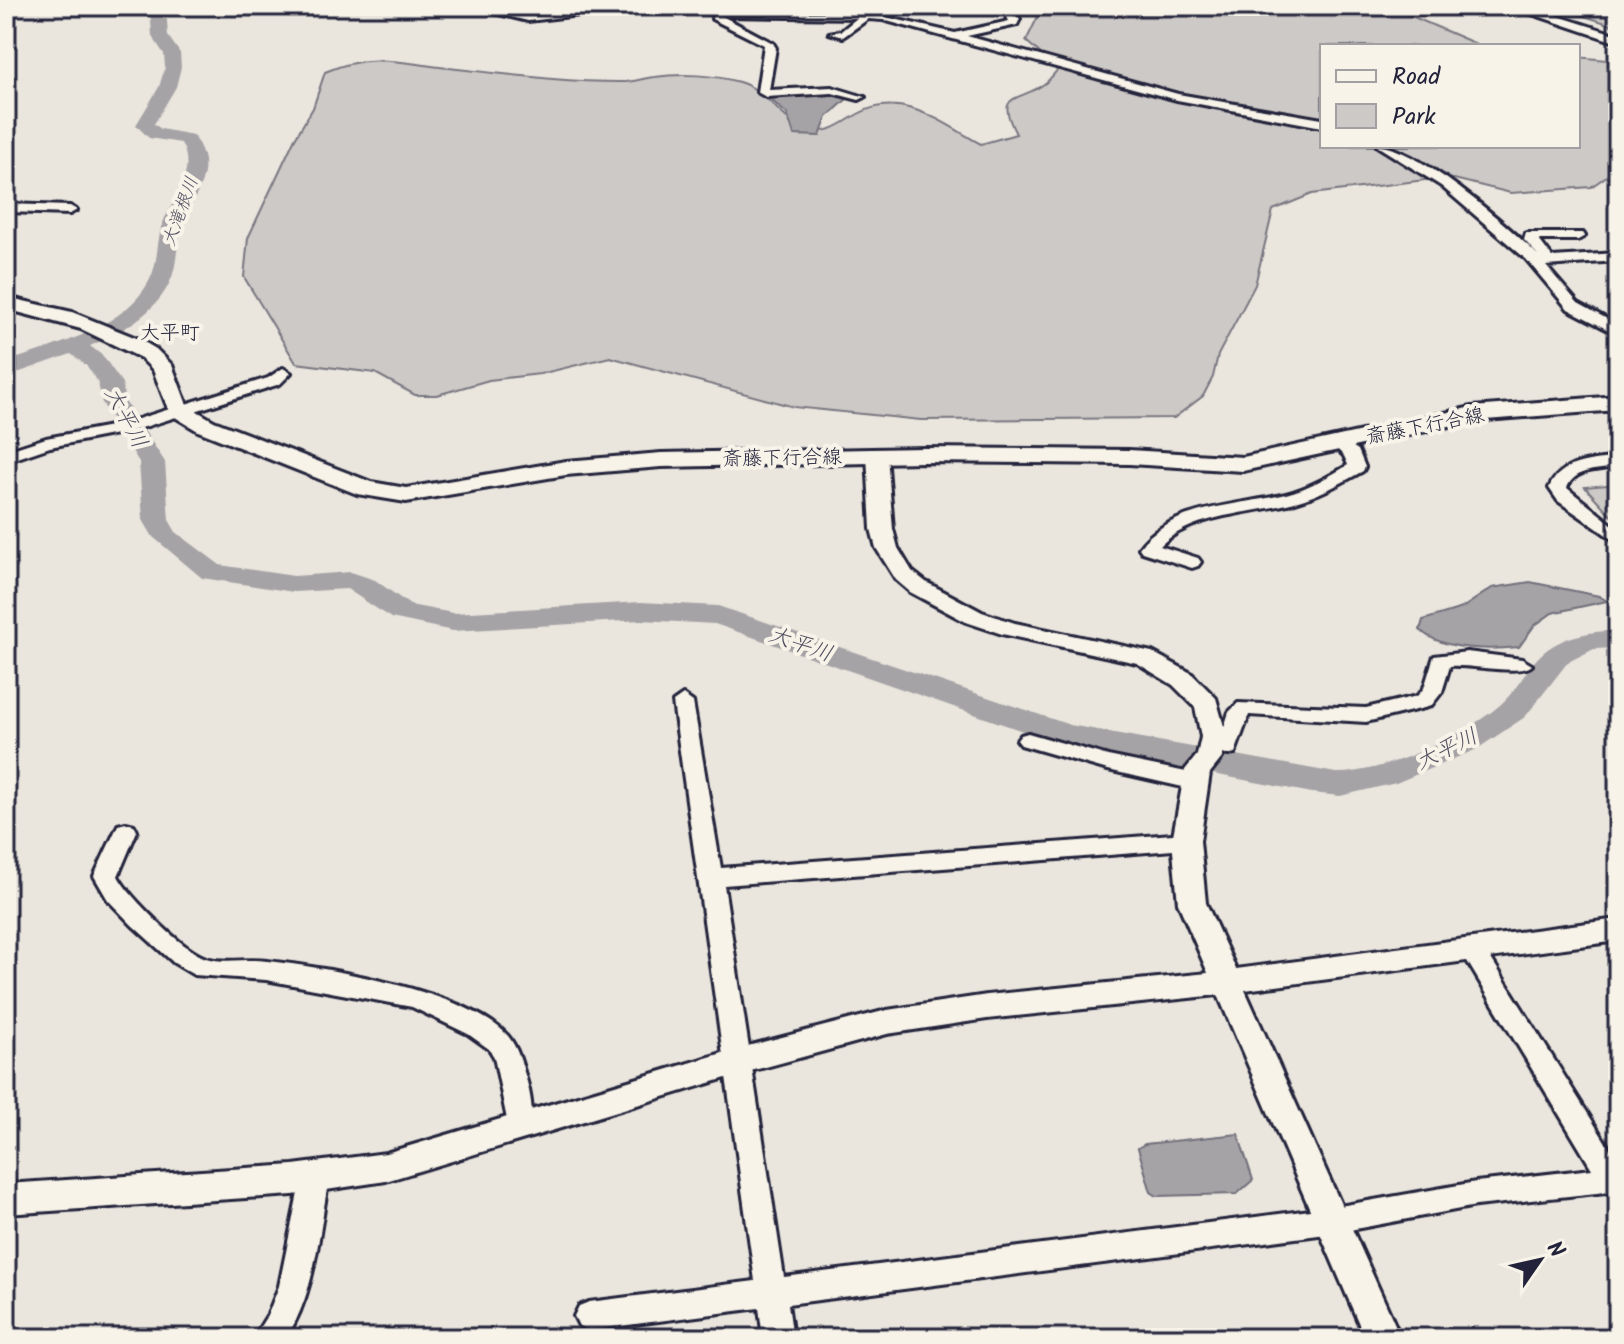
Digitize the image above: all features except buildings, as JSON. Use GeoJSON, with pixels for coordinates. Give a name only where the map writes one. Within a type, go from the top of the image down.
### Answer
{"type":"FeatureCollection","features":[{"type":"Feature","properties":{"kind":"main road"},"geometry":{"type":"LineString","coordinates":[[6,303],[30,306],[74,320],[123,341],[159,362],[168,375],[178,409]]}},
{"type":"Feature","properties":{"kind":"main road","name":"斎藤下行合線"},"geometry":{"type":"LineString","coordinates":[[178,409],[206,426],[366,489],[406,495],[566,468],[620,463],[877,455],[1139,458],[1234,464],[1279,458],[1472,414],[1618,403]]}},
{"type":"Feature","properties":{"kind":"street"},"geometry":{"type":"LineString","coordinates":[[470,6],[528,18],[623,7],[677,6]]}},
{"type":"Feature","properties":{"kind":"street"},"geometry":{"type":"LineString","coordinates":[[955,36],[1013,23],[1015,19],[1008,13],[1018,6]]}},
{"type":"Feature","properties":{"kind":"street"},"geometry":{"type":"LineString","coordinates":[[1514,6],[1618,36]]}},
{"type":"Feature","properties":{"kind":"street"},"geometry":{"type":"LineString","coordinates":[[1528,6],[1618,36]]}},
{"type":"Feature","properties":{"kind":"street"},"geometry":{"type":"LineString","coordinates":[[694,7],[742,15],[864,10],[1177,97],[1320,123]]}},
{"type":"Feature","properties":{"kind":"street"},"geometry":{"type":"LineString","coordinates":[[694,7],[768,43],[771,48],[764,87],[766,94],[832,90],[859,97]]}},
{"type":"Feature","properties":{"kind":"street"},"geometry":{"type":"LineString","coordinates":[[834,33],[843,34],[864,10]]}},
{"type":"Feature","properties":{"kind":"street"},"geometry":{"type":"LineString","coordinates":[[1388,148],[1416,158],[1542,261],[1618,257]]}},
{"type":"Feature","properties":{"kind":"street"},"geometry":{"type":"LineString","coordinates":[[6,208],[70,210]]}},
{"type":"Feature","properties":{"kind":"street"},"geometry":{"type":"LineString","coordinates":[[1578,236],[1531,236],[1542,261],[1573,306],[1618,331]]}},
{"type":"Feature","properties":{"kind":"street"},"geometry":{"type":"LineString","coordinates":[[6,457],[46,443],[126,428],[274,381],[283,373]]}},
{"type":"Feature","properties":{"kind":"street"},"geometry":{"type":"LineString","coordinates":[[1192,562],[1148,548],[1153,541],[1180,526],[1242,506],[1304,494],[1357,467],[1352,454],[1339,443]]}},
{"type":"Feature","properties":{"kind":"street"},"geometry":{"type":"LineString","coordinates":[[877,455],[882,529],[893,561],[904,575],[940,600],[974,617],[1010,629],[1144,657],[1182,679],[1207,704],[1214,737],[1204,764],[1186,841],[1192,903],[1225,983],[1334,1220],[1383,1338]]}},
{"type":"Feature","properties":{"kind":"street"},"geometry":{"type":"LineString","coordinates":[[1618,462],[1567,471],[1560,478],[1558,488],[1564,497],[1618,538]]}},
{"type":"Feature","properties":{"kind":"street"},"geometry":{"type":"LineString","coordinates":[[1028,740],[1108,763],[1204,764],[1228,748],[1239,712],[1245,708],[1366,715],[1412,704],[1432,695],[1440,676],[1441,660],[1467,658],[1522,665]]}},
{"type":"Feature","properties":{"kind":"street"},"geometry":{"type":"LineString","coordinates":[[683,702],[778,1338]]}},
{"type":"Feature","properties":{"kind":"street"},"geometry":{"type":"LineString","coordinates":[[126,831],[106,876],[116,894],[183,956],[203,968],[266,970],[417,998],[477,1027],[498,1042],[506,1055],[514,1082],[519,1126]]}},
{"type":"Feature","properties":{"kind":"street"},"geometry":{"type":"LineString","coordinates":[[711,877],[1186,841]]}},
{"type":"Feature","properties":{"kind":"street"},"geometry":{"type":"LineString","coordinates":[[6,1199],[315,1178],[386,1167],[736,1062],[887,1022],[987,1007],[1225,983],[1264,975],[1473,951],[1618,930]]}},
{"type":"Feature","properties":{"kind":"street"},"geometry":{"type":"LineString","coordinates":[[589,1316],[772,1294],[1112,1246],[1334,1220],[1476,1194],[1617,1181],[1473,951]]}},
{"type":"Feature","properties":{"kind":"street"},"geometry":{"type":"LineString","coordinates":[[268,1338],[280,1326],[288,1304],[315,1178]]}},
{"type":"Feature","properties":{"kind":"green space"},"geometry":{"type":"Polygon","coordinates":[[[1043,6],[1372,6],[1402,12],[1476,44],[1320,44],[1320,148],[1580,148],[1580,57],[1616,61],[1618,168],[1591,187],[1511,193],[1454,179],[1433,179],[1312,194],[1273,210],[1255,285],[1218,355],[1213,377],[1203,396],[1174,418],[921,420],[794,407],[610,357],[540,374],[489,380],[437,395],[415,395],[375,373],[296,363],[244,277],[248,238],[294,140],[313,108],[325,72],[342,66],[387,61],[598,82],[628,82],[676,75],[708,76],[750,86],[792,122],[814,131],[832,129],[874,107],[890,105],[922,112],[981,144],[1016,134],[1007,111],[1008,104],[1046,83],[1058,69],[1026,41],[1043,6]]]}},
{"type":"Feature","properties":{"kind":"green space"},"geometry":{"type":"Polygon","coordinates":[[[1554,6],[1618,6],[1618,27],[1554,6]]]}},
{"type":"Feature","properties":{"kind":"green space"},"geometry":{"type":"Polygon","coordinates":[[[1618,484],[1618,523],[1585,487],[1618,484]]]}},
{"type":"Feature","properties":{"kind":"shaded area"},"geometry":{"type":"Polygon","coordinates":[[[826,92],[848,98],[827,117],[820,136],[794,135],[787,114],[770,99],[772,96],[826,92]]]}},
{"type":"Feature","properties":{"kind":"shaded area"},"geometry":{"type":"Polygon","coordinates":[[[1530,582],[1599,596],[1607,601],[1552,613],[1534,626],[1519,647],[1495,649],[1454,645],[1441,642],[1420,630],[1423,620],[1462,608],[1492,588],[1530,582]]]}},
{"type":"Feature","properties":{"kind":"shaded area"},"geometry":{"type":"Polygon","coordinates":[[[1238,1134],[1253,1180],[1237,1194],[1157,1196],[1151,1192],[1138,1148],[1145,1144],[1238,1134]]]}},
{"type":"Feature","properties":{"kind":"waterway","name":"大滝根川"},"geometry":{"type":"LineString","coordinates":[[73,345],[112,327],[147,300],[159,283],[165,267],[169,234],[194,179],[196,159],[187,139],[155,134],[145,125],[152,108],[168,87],[173,67],[172,53],[160,36],[158,6]]}},
{"type":"Feature","properties":{"kind":"waterway","name":"大滝根川"},"geometry":{"type":"LineString","coordinates":[[6,370],[73,345]]}},
{"type":"Feature","properties":{"kind":"waterway","name":"大平川"},"geometry":{"type":"LineString","coordinates":[[73,345],[95,361],[110,383],[114,403],[152,462],[156,520],[166,537],[212,572],[294,584],[351,580],[365,586],[401,612],[453,622],[641,611],[718,615],[1066,735],[1340,785],[1405,768],[1466,742],[1514,710],[1546,668],[1572,646],[1592,640],[1618,639]]}},
{"type":"Feature","properties":{"kind":"district","name":"大平町"},"geometry":{"type":"Point","coordinates":[170,332]}}]}
